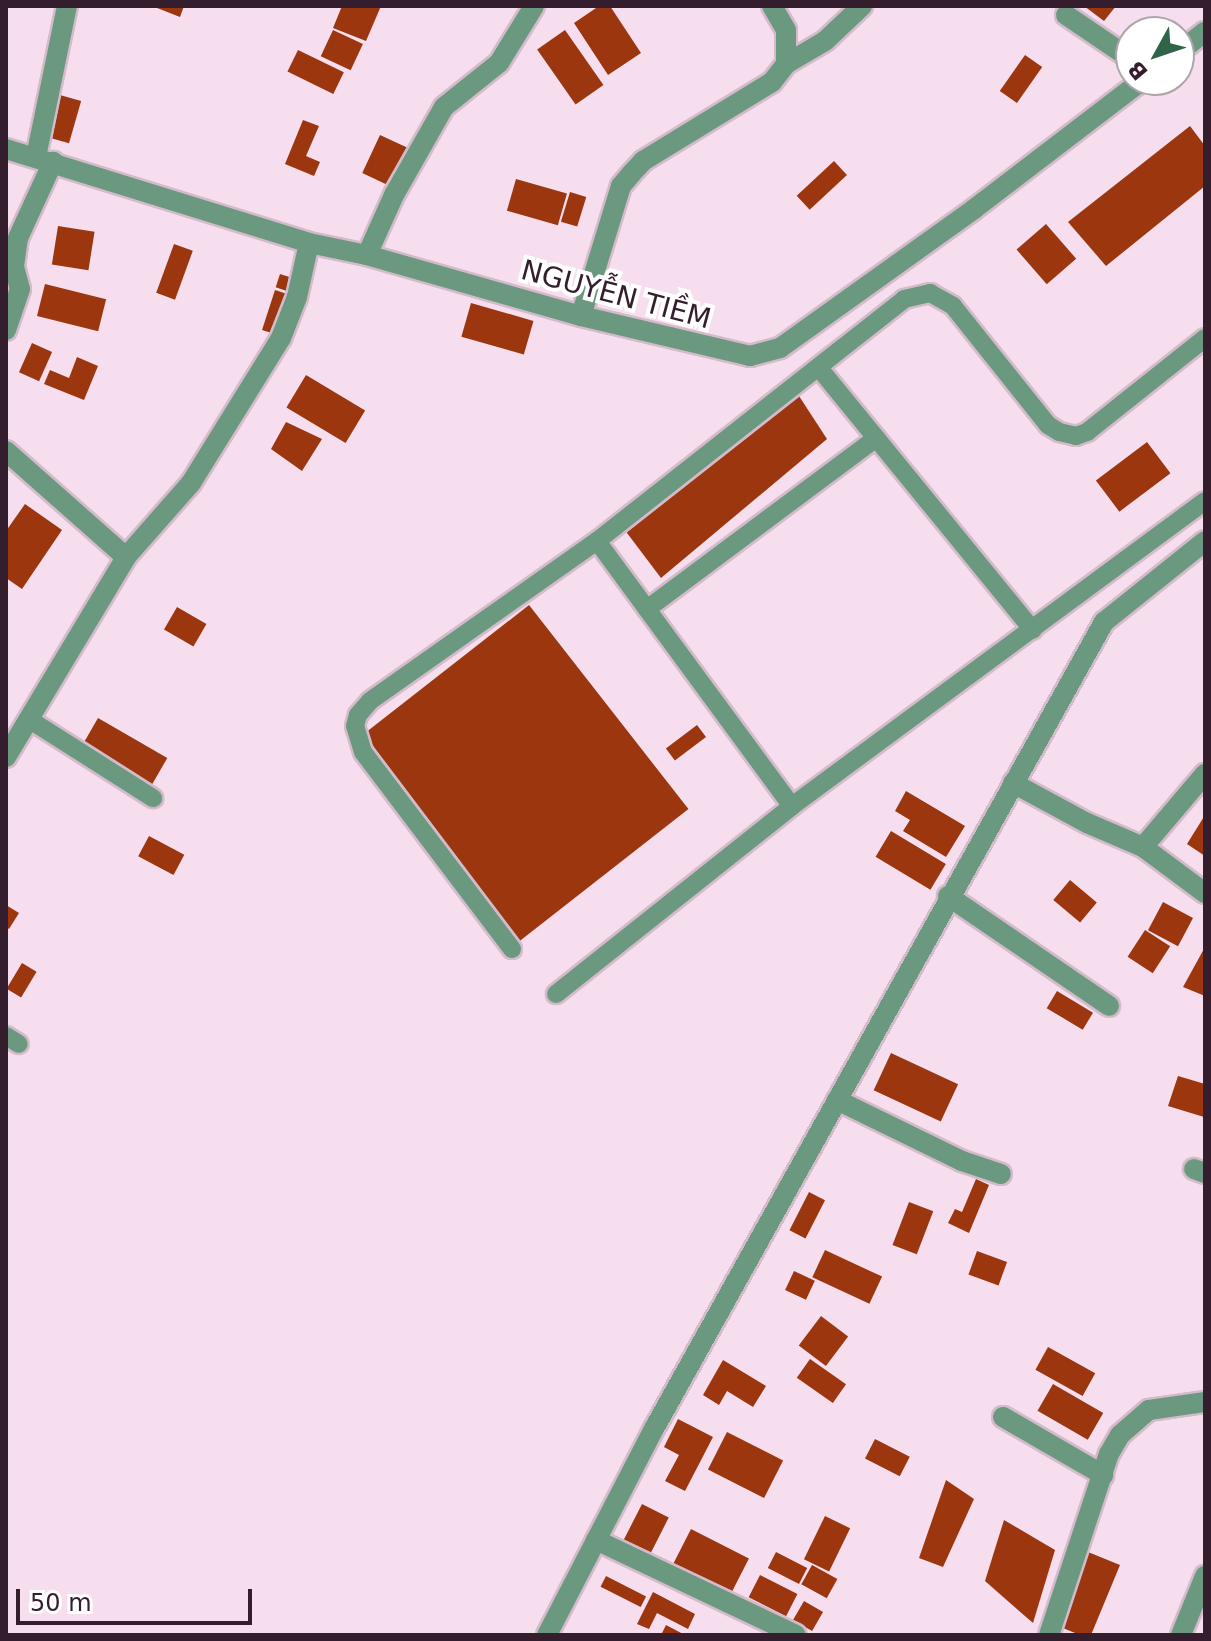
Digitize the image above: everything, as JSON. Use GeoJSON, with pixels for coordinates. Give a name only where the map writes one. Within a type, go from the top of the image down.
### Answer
{"type":"FeatureCollection","features":[{"type":"Feature","properties":{"kind":"street"},"geometry":{"type":"LineString","coordinates":[[6,330],[20,289],[14,266],[18,238],[44,160],[67,6]]}},
{"type":"Feature","properties":{"kind":"street"},"geometry":{"type":"LineString","coordinates":[[367,255],[394,195],[444,107],[499,63],[534,6]]}},
{"type":"Feature","properties":{"kind":"street"},"geometry":{"type":"LineString","coordinates":[[772,6],[786,30],[786,64]]}},
{"type":"Feature","properties":{"kind":"street"},"geometry":{"type":"LineString","coordinates":[[581,316],[621,186],[631,174],[643,161],[772,82],[786,64],[825,41],[862,6]]}},
{"type":"Feature","properties":{"kind":"street"},"geometry":{"type":"LineString","coordinates":[[1066,15],[1115,48]]}},
{"type":"Feature","properties":{"kind":"street","name":"NGUYỄN TIỀM"},"geometry":{"type":"LineString","coordinates":[[6,149],[309,243],[367,255],[581,316],[738,356],[780,348],[974,209],[1122,96]]}},
{"type":"Feature","properties":{"kind":"street"},"geometry":{"type":"LineString","coordinates":[[6,757],[126,557],[191,483],[281,338],[297,297],[309,243]]}},
{"type":"Feature","properties":{"kind":"street"},"geometry":{"type":"LineString","coordinates":[[6,451],[126,557]]}},
{"type":"Feature","properties":{"kind":"street"},"geometry":{"type":"LineString","coordinates":[[547,1635],[655,1427],[948,896],[1104,622],[1205,541]]}},
{"type":"Feature","properties":{"kind":"street"},"geometry":{"type":"LineString","coordinates":[[1143,847],[1205,774]]}},
{"type":"Feature","properties":{"kind":"street"},"geometry":{"type":"LineString","coordinates":[[1013,783],[1087,823],[1143,847],[1205,893]]}},
{"type":"Feature","properties":{"kind":"street"},"geometry":{"type":"LineString","coordinates":[[948,896],[1109,1006]]}},
{"type":"Feature","properties":{"kind":"street"},"geometry":{"type":"LineString","coordinates":[[837,1100],[962,1161],[1001,1174]]}},
{"type":"Feature","properties":{"kind":"street"},"geometry":{"type":"LineString","coordinates":[[1049,1635],[1103,1475],[1120,1435],[1135,1419],[1161,1406],[1205,1402]]}},
{"type":"Feature","properties":{"kind":"street"},"geometry":{"type":"LineString","coordinates":[[1003,1417],[1103,1475]]}},
{"type":"Feature","properties":{"kind":"street"},"geometry":{"type":"LineString","coordinates":[[596,1540],[796,1635]]}},
{"type":"Feature","properties":{"kind":"street"},"geometry":{"type":"LineString","coordinates":[[1181,1635],[1205,1576]]}},
{"type":"Feature","properties":{"kind":"lane"},"geometry":{"type":"LineString","coordinates":[[512,949],[363,752],[355,726],[358,715],[370,701],[597,541],[904,299],[930,293],[953,306],[1048,425],[1059,432],[1076,436],[1087,432],[1205,338]]}},
{"type":"Feature","properties":{"kind":"lane"},"geometry":{"type":"LineString","coordinates":[[819,368],[1033,630]]}},
{"type":"Feature","properties":{"kind":"lane"},"geometry":{"type":"LineString","coordinates":[[647,609],[876,438]]}},
{"type":"Feature","properties":{"kind":"lane"},"geometry":{"type":"LineString","coordinates":[[556,994],[792,806],[1205,501]]}},
{"type":"Feature","properties":{"kind":"lane"},"geometry":{"type":"LineString","coordinates":[[597,541],[792,806]]}},
{"type":"Feature","properties":{"kind":"lane"},"geometry":{"type":"LineString","coordinates":[[30,720],[153,798]]}},
{"type":"Feature","properties":{"kind":"building"},"geometry":{"type":"Polygon","coordinates":[[[152,6],[184,6],[180,17],[152,6]]]}},
{"type":"Feature","properties":{"kind":"building"},"geometry":{"type":"Polygon","coordinates":[[[342,6],[381,6],[366,41],[333,28],[342,6]]]}},
{"type":"Feature","properties":{"kind":"building"},"geometry":{"type":"Polygon","coordinates":[[[599,6],[610,6],[641,53],[608,75],[574,23],[599,6]]]}},
{"type":"Feature","properties":{"kind":"building"},"geometry":{"type":"Polygon","coordinates":[[[1084,6],[1116,6],[1104,21],[1084,6]]]}},
{"type":"Feature","properties":{"kind":"building"},"geometry":{"type":"Polygon","coordinates":[[[333,30],[363,44],[351,70],[321,56],[333,30]]]}},
{"type":"Feature","properties":{"kind":"building"},"geometry":{"type":"Polygon","coordinates":[[[565,30],[603,85],[576,104],[537,50],[565,30]]]}},
{"type":"Feature","properties":{"kind":"building"},"geometry":{"type":"Polygon","coordinates":[[[298,50],[344,72],[333,94],[287,72],[298,50]]]}},
{"type":"Feature","properties":{"kind":"building"},"geometry":{"type":"Polygon","coordinates":[[[1025,55],[1042,67],[1017,103],[1000,91],[1025,55]]]}},
{"type":"Feature","properties":{"kind":"building"},"geometry":{"type":"Polygon","coordinates":[[[60,95],[81,101],[69,143],[48,137],[60,95]]]}},
{"type":"Feature","properties":{"kind":"building"},"geometry":{"type":"Polygon","coordinates":[[[303,120],[319,126],[306,156],[320,162],[314,176],[285,164],[303,120]]]}},
{"type":"Feature","properties":{"kind":"building"},"geometry":{"type":"Polygon","coordinates":[[[1190,126],[1205,146],[1205,186],[1106,266],[1068,222],[1190,126]]]}},
{"type":"Feature","properties":{"kind":"building"},"geometry":{"type":"Polygon","coordinates":[[[380,135],[408,148],[390,186],[362,173],[380,135]]]}},
{"type":"Feature","properties":{"kind":"building"},"geometry":{"type":"Polygon","coordinates":[[[834,161],[847,175],[810,210],[797,196],[834,161]]]}},
{"type":"Feature","properties":{"kind":"building"},"geometry":{"type":"Polygon","coordinates":[[[516,179],[567,194],[558,225],[507,211],[516,179]]]}},
{"type":"Feature","properties":{"kind":"building"},"geometry":{"type":"Polygon","coordinates":[[[570,192],[586,197],[577,227],[561,222],[570,192]]]}},
{"type":"Feature","properties":{"kind":"building"},"geometry":{"type":"Polygon","coordinates":[[[1046,224],[1076,259],[1047,284],[1017,250],[1046,224]]]}},
{"type":"Feature","properties":{"kind":"building"},"geometry":{"type":"Polygon","coordinates":[[[58,226],[95,232],[88,270],[52,265],[58,226]]]}},
{"type":"Feature","properties":{"kind":"building"},"geometry":{"type":"Polygon","coordinates":[[[174,244],[193,251],[175,300],[156,293],[174,244]]]}},
{"type":"Feature","properties":{"kind":"building"},"geometry":{"type":"Polygon","coordinates":[[[280,274],[298,280],[294,293],[276,287],[280,274]]]}},
{"type":"Feature","properties":{"kind":"building"},"geometry":{"type":"Polygon","coordinates":[[[45,284],[106,299],[98,331],[37,316],[45,284]]]}},
{"type":"Feature","properties":{"kind":"building"},"geometry":{"type":"Polygon","coordinates":[[[275,290],[294,296],[281,336],[262,330],[275,290]]]}},
{"type":"Feature","properties":{"kind":"building"},"geometry":{"type":"Polygon","coordinates":[[[471,303],[533,321],[524,355],[461,337],[471,303]]]}},
{"type":"Feature","properties":{"kind":"building"},"geometry":{"type":"Polygon","coordinates":[[[32,343],[52,352],[39,381],[19,372],[32,343]]]}},
{"type":"Feature","properties":{"kind":"building"},"geometry":{"type":"Polygon","coordinates":[[[77,357],[98,366],[84,400],[44,384],[50,370],[69,378],[77,357]]]}},
{"type":"Feature","properties":{"kind":"building"},"geometry":{"type":"Polygon","coordinates":[[[306,375],[365,411],[346,443],[286,408],[306,375]]]}},
{"type":"Feature","properties":{"kind":"building"},"geometry":{"type":"Polygon","coordinates":[[[799,396],[827,439],[661,578],[624,529],[799,396]]]}},
{"type":"Feature","properties":{"kind":"building"},"geometry":{"type":"Polygon","coordinates":[[[286,422],[322,439],[302,471],[271,449],[286,422]]]}},
{"type":"Feature","properties":{"kind":"building"},"geometry":{"type":"Polygon","coordinates":[[[1147,442],[1170,473],[1119,512],[1096,481],[1147,442]]]}},
{"type":"Feature","properties":{"kind":"building"},"geometry":{"type":"Polygon","coordinates":[[[25,504],[62,530],[22,589],[6,578],[6,531],[25,504]]]}},
{"type":"Feature","properties":{"kind":"building"},"geometry":{"type":"Polygon","coordinates":[[[529,605],[688,809],[517,943],[358,739],[529,605]]]}},
{"type":"Feature","properties":{"kind":"building"},"geometry":{"type":"Polygon","coordinates":[[[177,607],[206,624],[193,647],[164,630],[177,607]]]}},
{"type":"Feature","properties":{"kind":"building"},"geometry":{"type":"Polygon","coordinates":[[[98,718],[167,758],[150,787],[81,747],[98,718]]]}},
{"type":"Feature","properties":{"kind":"building"},"geometry":{"type":"Polygon","coordinates":[[[697,725],[706,737],[675,760],[666,748],[697,725]]]}},
{"type":"Feature","properties":{"kind":"building"},"geometry":{"type":"Polygon","coordinates":[[[906,791],[965,826],[946,857],[903,831],[910,820],[895,811],[906,791]]]}},
{"type":"Feature","properties":{"kind":"building"},"geometry":{"type":"Polygon","coordinates":[[[1205,815],[1205,856],[1187,844],[1205,815]]]}},
{"type":"Feature","properties":{"kind":"building"},"geometry":{"type":"Polygon","coordinates":[[[891,831],[946,864],[930,890],[876,857],[891,831]]]}},
{"type":"Feature","properties":{"kind":"building"},"geometry":{"type":"Polygon","coordinates":[[[149,836],[184,855],[174,875],[138,856],[149,836]]]}},
{"type":"Feature","properties":{"kind":"building"},"geometry":{"type":"Polygon","coordinates":[[[1070,880],[1097,902],[1080,922],[1053,900],[1070,880]]]}},
{"type":"Feature","properties":{"kind":"building"},"geometry":{"type":"Polygon","coordinates":[[[1163,902],[1193,918],[1178,946],[1148,930],[1163,902]]]}},
{"type":"Feature","properties":{"kind":"building"},"geometry":{"type":"Polygon","coordinates":[[[6,905],[19,913],[9,929],[6,927],[6,905]]]}},
{"type":"Feature","properties":{"kind":"building"},"geometry":{"type":"Polygon","coordinates":[[[1145,930],[1170,946],[1153,973],[1128,957],[1145,930]]]}},
{"type":"Feature","properties":{"kind":"building"},"geometry":{"type":"Polygon","coordinates":[[[1205,947],[1205,996],[1183,987],[1205,947]]]}},
{"type":"Feature","properties":{"kind":"building"},"geometry":{"type":"Polygon","coordinates":[[[22,963],[37,972],[21,997],[7,989],[22,963]]]}},
{"type":"Feature","properties":{"kind":"building"},"geometry":{"type":"Polygon","coordinates":[[[1057,991],[1093,1013],[1083,1030],[1047,1008],[1057,991]]]}},
{"type":"Feature","properties":{"kind":"building"},"geometry":{"type":"Polygon","coordinates":[[[891,1053],[958,1084],[941,1121],[874,1090],[891,1053]]]}},
{"type":"Feature","properties":{"kind":"building"},"geometry":{"type":"Polygon","coordinates":[[[1178,1076],[1205,1084],[1204,1117],[1168,1106],[1178,1076]]]}},
{"type":"Feature","properties":{"kind":"building"},"geometry":{"type":"Polygon","coordinates":[[[976,1179],[989,1185],[969,1233],[948,1223],[955,1209],[962,1212],[976,1179]]]}},
{"type":"Feature","properties":{"kind":"building"},"geometry":{"type":"Polygon","coordinates":[[[809,1192],[825,1200],[806,1238],[789,1230],[809,1192]]]}},
{"type":"Feature","properties":{"kind":"building"},"geometry":{"type":"Polygon","coordinates":[[[909,1202],[933,1211],[917,1254],[893,1245],[909,1202]]]}},
{"type":"Feature","properties":{"kind":"building"},"geometry":{"type":"Polygon","coordinates":[[[825,1250],[882,1277],[869,1304],[812,1277],[825,1250]]]}},
{"type":"Feature","properties":{"kind":"building"},"geometry":{"type":"Polygon","coordinates":[[[977,1251],[1007,1262],[999,1285],[968,1274],[977,1251]]]}},
{"type":"Feature","properties":{"kind":"building"},"geometry":{"type":"Polygon","coordinates":[[[794,1271],[815,1281],[806,1300],[785,1290],[794,1271]]]}},
{"type":"Feature","properties":{"kind":"building"},"geometry":{"type":"Polygon","coordinates":[[[821,1316],[848,1336],[826,1366],[799,1346],[821,1316]]]}},
{"type":"Feature","properties":{"kind":"building"},"geometry":{"type":"Polygon","coordinates":[[[1048,1347],[1095,1373],[1083,1396],[1035,1370],[1048,1347]]]}},
{"type":"Feature","properties":{"kind":"building"},"geometry":{"type":"Polygon","coordinates":[[[810,1359],[846,1384],[833,1403],[797,1378],[810,1359]]]}},
{"type":"Feature","properties":{"kind":"building"},"geometry":{"type":"Polygon","coordinates":[[[723,1360],[766,1386],[753,1407],[727,1391],[719,1405],[703,1395],[723,1360]]]}},
{"type":"Feature","properties":{"kind":"building"},"geometry":{"type":"Polygon","coordinates":[[[1053,1384],[1103,1413],[1088,1440],[1038,1411],[1053,1384]]]}},
{"type":"Feature","properties":{"kind":"building"},"geometry":{"type":"Polygon","coordinates":[[[678,1419],[713,1437],[685,1491],[665,1481],[679,1455],[664,1447],[678,1419]]]}},
{"type":"Feature","properties":{"kind":"building"},"geometry":{"type":"Polygon","coordinates":[[[727,1432],[783,1461],[764,1498],[708,1469],[727,1432]]]}},
{"type":"Feature","properties":{"kind":"building"},"geometry":{"type":"Polygon","coordinates":[[[875,1439],[910,1457],[900,1476],[865,1459],[875,1439]]]}},
{"type":"Feature","properties":{"kind":"building"},"geometry":{"type":"Polygon","coordinates":[[[946,1480],[974,1499],[943,1567],[919,1558],[946,1480]]]}},
{"type":"Feature","properties":{"kind":"building"},"geometry":{"type":"Polygon","coordinates":[[[642,1504],[669,1518],[650,1554],[623,1541],[642,1504]]]}},
{"type":"Feature","properties":{"kind":"building"},"geometry":{"type":"Polygon","coordinates":[[[825,1516],[850,1528],[829,1571],[804,1559],[825,1516]]]}},
{"type":"Feature","properties":{"kind":"building"},"geometry":{"type":"Polygon","coordinates":[[[1004,1520],[1055,1550],[1033,1623],[985,1581],[1004,1520]]]}},
{"type":"Feature","properties":{"kind":"building"},"geometry":{"type":"Polygon","coordinates":[[[691,1529],[749,1559],[731,1593],[673,1564],[691,1529]]]}},
{"type":"Feature","properties":{"kind":"building"},"geometry":{"type":"Polygon","coordinates":[[[776,1552],[807,1568],[799,1584],[768,1568],[776,1552]]]}},
{"type":"Feature","properties":{"kind":"building"},"geometry":{"type":"Polygon","coordinates":[[[1088,1552],[1120,1565],[1091,1635],[1080,1635],[1058,1626],[1088,1552]]]}},
{"type":"Feature","properties":{"kind":"building"},"geometry":{"type":"Polygon","coordinates":[[[812,1565],[837,1579],[827,1598],[801,1584],[812,1565]]]}},
{"type":"Feature","properties":{"kind":"building"},"geometry":{"type":"Polygon","coordinates":[[[760,1575],[797,1594],[786,1616],[749,1597],[760,1575]]]}},
{"type":"Feature","properties":{"kind":"building"},"geometry":{"type":"Polygon","coordinates":[[[606,1576],[646,1596],[641,1607],[601,1587],[606,1576]]]}},
{"type":"Feature","properties":{"kind":"building"},"geometry":{"type":"Polygon","coordinates":[[[653,1592],[695,1614],[688,1629],[657,1613],[649,1629],[637,1624],[653,1592]]]}},
{"type":"Feature","properties":{"kind":"building"},"geometry":{"type":"Polygon","coordinates":[[[804,1601],[823,1612],[812,1631],[793,1620],[804,1601]]]}},
{"type":"Feature","properties":{"kind":"building"},"geometry":{"type":"Polygon","coordinates":[[[666,1625],[685,1635],[661,1635],[666,1625]]]}}]}
